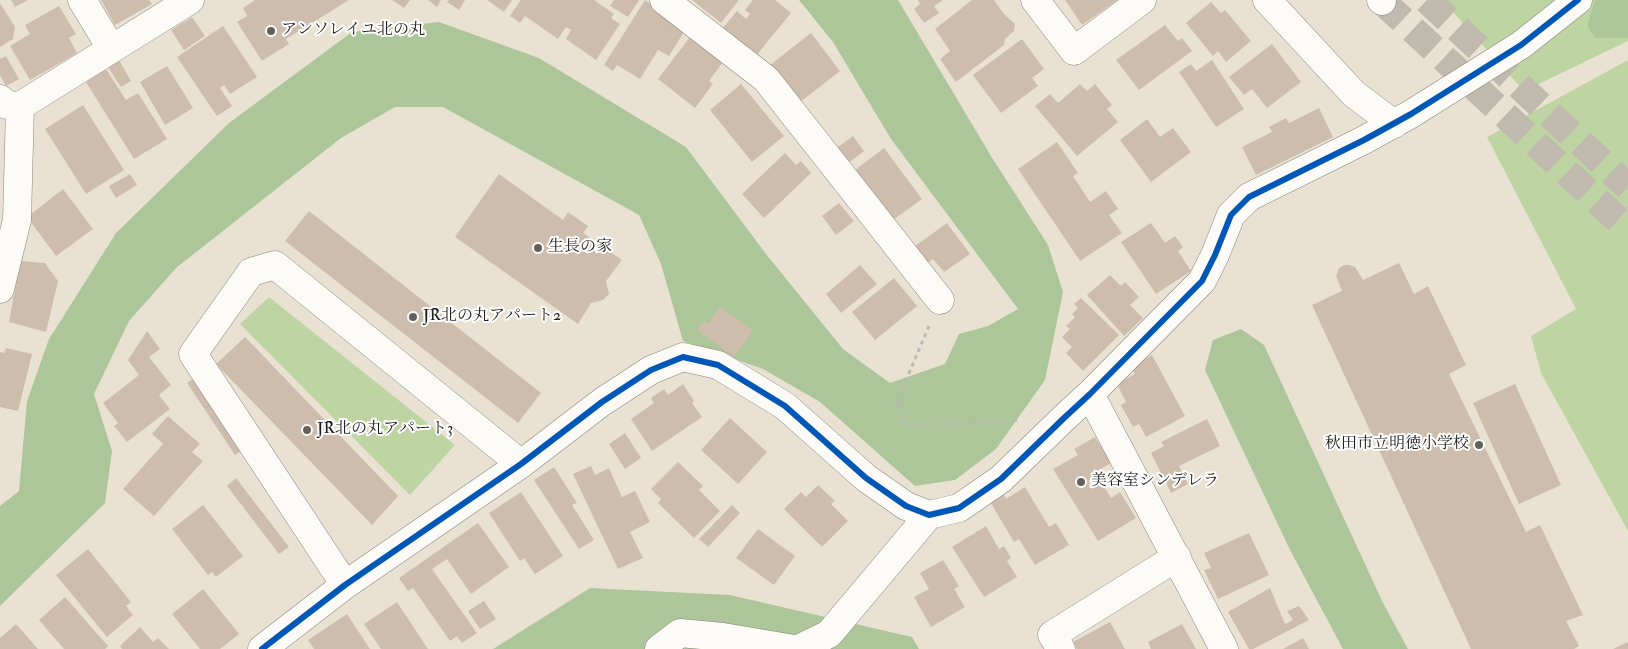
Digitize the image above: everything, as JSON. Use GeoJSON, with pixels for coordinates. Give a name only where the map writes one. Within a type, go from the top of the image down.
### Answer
{"type":"FeatureCollection","features":[{"type":"Feature","properties":{"kind":"street"},"geometry":{"type":"LineString","coordinates":[[82,0],[111,48]]}},
{"type":"Feature","properties":{"kind":"street"},"geometry":{"type":"LineString","coordinates":[[0,289],[17,220],[10,102],[111,48],[190,0]]}},
{"type":"Feature","properties":{"kind":"street"},"geometry":{"type":"LineString","coordinates":[[664,0],[766,79],[940,300]]}},
{"type":"Feature","properties":{"kind":"street"},"geometry":{"type":"LineString","coordinates":[[1035,0],[1074,51],[1142,0]]}},
{"type":"Feature","properties":{"kind":"street"},"geometry":{"type":"LineString","coordinates":[[1268,0],[1354,94],[1394,124]]}},
{"type":"Feature","properties":{"kind":"street"},"geometry":{"type":"LineString","coordinates":[[262,649],[345,585],[521,464],[602,402],[651,370],[683,357],[718,365],[750,383],[784,406],[866,478],[906,506],[929,515],[960,508],[1001,479],[1090,394],[1202,281],[1216,255],[1231,214],[1249,197],[1394,124],[1521,45],[1578,0]]}},
{"type":"Feature","properties":{"kind":"street"},"geometry":{"type":"LineString","coordinates":[[345,585],[193,354],[251,272],[275,265],[521,464]]}},
{"type":"Feature","properties":{"kind":"street"},"geometry":{"type":"LineString","coordinates":[[1090,394],[1224,649]]}},
{"type":"Feature","properties":{"kind":"street"},"geometry":{"type":"LineString","coordinates":[[798,649],[829,634],[929,515]]}},
{"type":"Feature","properties":{"kind":"street"},"geometry":{"type":"LineString","coordinates":[[1061,649],[1052,635],[1177,557]]}},
{"type":"Feature","properties":{"kind":"street"},"geometry":{"type":"LineString","coordinates":[[659,649],[680,633],[722,637],[794,649]]}},
{"type":"Feature","properties":{"kind":"path"},"geometry":{"type":"LineString","coordinates":[[940,300],[894,406],[908,426],[1064,418]]}},
{"type":"Feature","properties":{"kind":"green space"},"geometry":{"type":"Polygon","coordinates":[[[799,0],[898,0],[991,156],[1048,245],[1063,292],[1045,380],[996,449],[955,480],[915,486],[820,402],[763,369],[683,341],[661,264],[639,215],[443,107],[395,107],[341,138],[176,268],[129,321],[94,394],[112,451],[105,503],[0,606],[0,506],[19,491],[27,401],[49,339],[116,233],[229,123],[352,32],[439,22],[539,58],[686,147],[766,254],[843,349],[890,383],[945,364],[959,334],[988,326],[1018,309],[891,139],[833,42],[799,0]]]}},
{"type":"Feature","properties":{"kind":"green space"},"geometry":{"type":"Polygon","coordinates":[[[1442,0],[1628,0],[1628,41],[1524,91],[1442,0]]]}},
{"type":"Feature","properties":{"kind":"green space"},"geometry":{"type":"Polygon","coordinates":[[[1595,0],[1628,0],[1628,38],[1595,38],[1587,26],[1595,0]]]}},
{"type":"Feature","properties":{"kind":"green space"},"geometry":{"type":"Polygon","coordinates":[[[1628,60],[1628,531],[1541,373],[1531,336],[1576,309],[1487,137],[1628,60]]]}},
{"type":"Feature","properties":{"kind":"green space"},"geometry":{"type":"Polygon","coordinates":[[[269,297],[455,445],[410,495],[240,324],[269,297]]]}},
{"type":"Feature","properties":{"kind":"green space"},"geometry":{"type":"Polygon","coordinates":[[[1241,329],[1264,345],[1383,603],[1408,649],[1343,649],[1290,550],[1205,370],[1213,340],[1241,329]]]}},
{"type":"Feature","properties":{"kind":"green space"},"geometry":{"type":"Polygon","coordinates":[[[590,588],[730,595],[912,637],[919,649],[493,649],[590,588]]]}},
{"type":"Feature","properties":{"kind":"building"},"geometry":{"type":"Polygon","coordinates":[[[11,0],[28,0],[15,7],[11,0]]]}},
{"type":"Feature","properties":{"kind":"building"},"geometry":{"type":"Polygon","coordinates":[[[101,0],[149,0],[152,4],[115,25],[101,0]]]}},
{"type":"Feature","properties":{"kind":"building","name":"アンソレイユ北の丸"},"geometry":{"type":"Polygon","coordinates":[[[255,0],[349,0],[286,39],[289,44],[262,61],[237,22],[247,16],[243,8],[255,0]]]}},
{"type":"Feature","properties":{"kind":"building"},"geometry":{"type":"Polygon","coordinates":[[[392,0],[410,0],[404,8],[392,0]]]}},
{"type":"Feature","properties":{"kind":"building"},"geometry":{"type":"Polygon","coordinates":[[[428,0],[441,0],[437,7],[428,0]]]}},
{"type":"Feature","properties":{"kind":"building"},"geometry":{"type":"Polygon","coordinates":[[[449,0],[465,0],[459,10],[447,2],[449,0]]]}},
{"type":"Feature","properties":{"kind":"building"},"geometry":{"type":"Polygon","coordinates":[[[487,0],[512,0],[504,12],[487,0]]]}},
{"type":"Feature","properties":{"kind":"building"},"geometry":{"type":"Polygon","coordinates":[[[521,0],[594,0],[614,14],[611,18],[620,24],[596,60],[566,39],[571,30],[566,27],[558,39],[525,16],[520,23],[510,16],[521,0]]]}},
{"type":"Feature","properties":{"kind":"building"},"geometry":{"type":"Polygon","coordinates":[[[614,0],[639,0],[628,17],[610,6],[614,0]]]}},
{"type":"Feature","properties":{"kind":"building"},"geometry":{"type":"Polygon","coordinates":[[[645,0],[687,27],[669,56],[658,50],[640,79],[617,65],[613,71],[604,65],[645,0]]]}},
{"type":"Feature","properties":{"kind":"building"},"geometry":{"type":"Polygon","coordinates":[[[692,0],[739,0],[721,23],[692,0]]]}},
{"type":"Feature","properties":{"kind":"building"},"geometry":{"type":"Polygon","coordinates":[[[753,0],[775,0],[791,13],[755,57],[721,30],[737,11],[746,19],[750,14],[745,10],[753,0]]]}},
{"type":"Feature","properties":{"kind":"building"},"geometry":{"type":"Polygon","coordinates":[[[918,0],[943,0],[934,6],[939,13],[924,23],[914,9],[920,4],[918,0]]]}},
{"type":"Feature","properties":{"kind":"building"},"geometry":{"type":"Polygon","coordinates":[[[972,0],[994,0],[1004,14],[1015,24],[1014,31],[1005,39],[1004,45],[956,82],[940,59],[950,51],[935,29],[972,0]]]}},
{"type":"Feature","properties":{"kind":"building"},"geometry":{"type":"Polygon","coordinates":[[[1065,0],[1117,0],[1082,25],[1065,0]]]}},
{"type":"Feature","properties":{"kind":"building"},"geometry":{"type":"Polygon","coordinates":[[[1211,2],[1221,13],[1225,10],[1251,41],[1226,62],[1218,51],[1213,56],[1186,23],[1211,2]]]}},
{"type":"Feature","properties":{"kind":"building"},"geometry":{"type":"Polygon","coordinates":[[[0,3],[15,27],[13,39],[0,47],[0,3]]]}},
{"type":"Feature","properties":{"kind":"building"},"geometry":{"type":"Polygon","coordinates":[[[59,6],[76,34],[69,38],[77,53],[30,80],[10,46],[30,34],[25,25],[59,6]]]}},
{"type":"Feature","properties":{"kind":"building"},"geometry":{"type":"Polygon","coordinates":[[[192,17],[205,36],[184,50],[171,30],[192,17]]]}},
{"type":"Feature","properties":{"kind":"building"},"geometry":{"type":"Polygon","coordinates":[[[1165,25],[1178,41],[1182,38],[1192,51],[1139,90],[1116,60],[1165,25]]]}},
{"type":"Feature","properties":{"kind":"building"},"geometry":{"type":"Polygon","coordinates":[[[223,26],[257,77],[230,94],[224,85],[220,88],[232,106],[217,116],[177,57],[223,26]]]}},
{"type":"Feature","properties":{"kind":"building"},"geometry":{"type":"Polygon","coordinates":[[[811,33],[840,71],[799,103],[770,65],[811,33]]]}},
{"type":"Feature","properties":{"kind":"building"},"geometry":{"type":"Polygon","coordinates":[[[690,37],[723,62],[709,81],[713,84],[695,108],[658,79],[690,37]]]}},
{"type":"Feature","properties":{"kind":"building"},"geometry":{"type":"Polygon","coordinates":[[[1022,39],[1044,69],[1032,78],[1038,86],[1001,113],[973,75],[1022,39]]]}},
{"type":"Feature","properties":{"kind":"building"},"geometry":{"type":"Polygon","coordinates":[[[1272,44],[1301,82],[1267,108],[1252,89],[1244,95],[1229,77],[1272,44]]]}},
{"type":"Feature","properties":{"kind":"building"},"geometry":{"type":"Polygon","coordinates":[[[6,56],[19,79],[6,86],[0,75],[0,59],[6,56]]]}},
{"type":"Feature","properties":{"kind":"building"},"geometry":{"type":"Polygon","coordinates":[[[119,60],[131,81],[121,87],[108,67],[119,60]]]}},
{"type":"Feature","properties":{"kind":"building"},"geometry":{"type":"Polygon","coordinates":[[[1212,60],[1244,109],[1216,127],[1179,72],[1191,64],[1196,71],[1212,60]]]}},
{"type":"Feature","properties":{"kind":"building"},"geometry":{"type":"Polygon","coordinates":[[[167,66],[193,108],[165,125],[140,82],[167,66]]]}},
{"type":"Feature","properties":{"kind":"building"},"geometry":{"type":"Polygon","coordinates":[[[106,69],[126,100],[138,93],[167,139],[134,159],[86,82],[106,69]]]}},
{"type":"Feature","properties":{"kind":"building"},"geometry":{"type":"Polygon","coordinates":[[[741,84],[784,136],[752,162],[710,110],[741,84]]]}},
{"type":"Feature","properties":{"kind":"building"},"geometry":{"type":"Polygon","coordinates":[[[1080,84],[1087,91],[1095,84],[1112,105],[1107,109],[1118,122],[1077,156],[1035,106],[1050,94],[1058,103],[1080,84]]]}},
{"type":"Feature","properties":{"kind":"building"},"geometry":{"type":"Polygon","coordinates":[[[83,105],[124,170],[86,194],[45,129],[83,105]]]}},
{"type":"Feature","properties":{"kind":"building"},"geometry":{"type":"Polygon","coordinates":[[[1319,108],[1333,137],[1256,175],[1242,147],[1272,132],[1269,127],[1286,118],[1289,123],[1319,108]]]}},
{"type":"Feature","properties":{"kind":"building"},"geometry":{"type":"Polygon","coordinates":[[[1147,119],[1160,137],[1173,128],[1191,152],[1151,182],[1120,140],[1147,119]]]}},
{"type":"Feature","properties":{"kind":"building"},"geometry":{"type":"Polygon","coordinates":[[[853,136],[864,151],[847,164],[835,149],[853,136]]]}},
{"type":"Feature","properties":{"kind":"building"},"geometry":{"type":"Polygon","coordinates":[[[1057,142],[1078,173],[1073,176],[1090,202],[1106,191],[1118,209],[1109,215],[1122,233],[1080,261],[1018,169],[1057,142]]]}},
{"type":"Feature","properties":{"kind":"building"},"geometry":{"type":"Polygon","coordinates":[[[884,148],[922,199],[893,220],[855,170],[884,148]]]}},
{"type":"Feature","properties":{"kind":"building"},"geometry":{"type":"Polygon","coordinates":[[[785,153],[796,165],[801,161],[811,173],[764,218],[742,194],[785,153]]]}},
{"type":"Feature","properties":{"kind":"building"},"geometry":{"type":"Polygon","coordinates":[[[130,174],[137,185],[116,198],[109,186],[130,174]]]}},
{"type":"Feature","properties":{"kind":"building","name":"生長の家"},"geometry":{"type":"Polygon","coordinates":[[[499,174],[563,220],[568,212],[588,226],[583,233],[622,260],[606,281],[609,294],[603,300],[591,303],[578,324],[455,237],[499,174]]]}},
{"type":"Feature","properties":{"kind":"building"},"geometry":{"type":"Polygon","coordinates":[[[63,189],[93,229],[56,256],[27,217],[63,189]]]}},
{"type":"Feature","properties":{"kind":"building"},"geometry":{"type":"Polygon","coordinates":[[[839,203],[854,221],[836,235],[822,216],[839,203]]]}},
{"type":"Feature","properties":{"kind":"building","name":"JR北の丸アパート2"},"geometry":{"type":"Polygon","coordinates":[[[309,211],[541,393],[518,423],[285,241],[309,211]]]}},
{"type":"Feature","properties":{"kind":"building"},"geometry":{"type":"Polygon","coordinates":[[[947,223],[970,254],[944,272],[933,259],[924,266],[911,249],[947,223]]]}},
{"type":"Feature","properties":{"kind":"building"},"geometry":{"type":"Polygon","coordinates":[[[1151,223],[1165,243],[1175,236],[1183,247],[1178,251],[1191,271],[1156,294],[1121,242],[1151,223]]]}},
{"type":"Feature","properties":{"kind":"building"},"geometry":{"type":"Polygon","coordinates":[[[20,261],[45,263],[58,281],[46,332],[9,322],[20,261]]]}},
{"type":"Feature","properties":{"kind":"building"},"geometry":{"type":"Polygon","coordinates":[[[1399,263],[1414,294],[1428,286],[1466,365],[1449,374],[1526,532],[1540,525],[1583,615],[1566,621],[1579,646],[1574,649],[1471,649],[1312,305],[1342,291],[1336,276],[1339,268],[1344,265],[1355,267],[1363,280],[1399,263]]]}},
{"type":"Feature","properties":{"kind":"building"},"geometry":{"type":"Polygon","coordinates":[[[860,265],[877,284],[841,313],[826,294],[860,265]]]}},
{"type":"Feature","properties":{"kind":"building"},"geometry":{"type":"Polygon","coordinates":[[[1110,275],[1121,286],[1125,282],[1139,297],[1130,305],[1143,318],[1124,336],[1087,295],[1110,275]]]}},
{"type":"Feature","properties":{"kind":"building"},"geometry":{"type":"Polygon","coordinates":[[[894,278],[917,306],[875,340],[852,312],[894,278]]]}},
{"type":"Feature","properties":{"kind":"building"},"geometry":{"type":"Polygon","coordinates":[[[1081,298],[1119,335],[1083,371],[1066,353],[1072,347],[1062,337],[1070,329],[1066,326],[1075,317],[1072,314],[1078,308],[1074,304],[1081,298]]]}},
{"type":"Feature","properties":{"kind":"building"},"geometry":{"type":"Polygon","coordinates":[[[720,307],[753,330],[734,357],[697,330],[704,321],[708,324],[720,307]]]}},
{"type":"Feature","properties":{"kind":"building"},"geometry":{"type":"Polygon","coordinates":[[[147,331],[160,349],[149,357],[171,385],[159,395],[170,409],[127,442],[114,426],[118,423],[103,403],[139,375],[128,360],[147,331]]]}},
{"type":"Feature","properties":{"kind":"building","name":"JR北の丸アパート3"},"geometry":{"type":"Polygon","coordinates":[[[245,337],[398,496],[372,525],[216,364],[245,337]]]}},
{"type":"Feature","properties":{"kind":"building"},"geometry":{"type":"Polygon","coordinates":[[[6,348],[32,354],[18,411],[0,407],[0,352],[4,353],[6,348]]]}},
{"type":"Feature","properties":{"kind":"building"},"geometry":{"type":"Polygon","coordinates":[[[1152,355],[1185,416],[1146,437],[1139,424],[1133,427],[1121,405],[1126,402],[1117,384],[1135,374],[1131,367],[1152,355]]]}},
{"type":"Feature","properties":{"kind":"building"},"geometry":{"type":"Polygon","coordinates":[[[197,376],[245,448],[235,455],[187,383],[197,376]]]}},
{"type":"Feature","properties":{"kind":"building"},"geometry":{"type":"Polygon","coordinates":[[[683,384],[694,401],[692,403],[702,417],[652,451],[631,419],[654,403],[651,398],[664,389],[668,395],[683,384]]]}},
{"type":"Feature","properties":{"kind":"building"},"geometry":{"type":"Polygon","coordinates":[[[1515,384],[1561,485],[1519,504],[1473,403],[1515,384]]]}},
{"type":"Feature","properties":{"kind":"building"},"geometry":{"type":"Polygon","coordinates":[[[168,416],[200,444],[192,452],[203,461],[154,516],[123,489],[163,444],[152,434],[168,416]]]}},
{"type":"Feature","properties":{"kind":"building"},"geometry":{"type":"Polygon","coordinates":[[[730,418],[767,452],[738,484],[701,450],[730,418]]]}},
{"type":"Feature","properties":{"kind":"building"},"geometry":{"type":"Polygon","coordinates":[[[1207,419],[1220,446],[1179,466],[1188,484],[1171,493],[1151,453],[1164,446],[1161,442],[1207,419]]]}},
{"type":"Feature","properties":{"kind":"building"},"geometry":{"type":"Polygon","coordinates":[[[625,433],[641,458],[625,469],[609,444],[625,433]]]}},
{"type":"Feature","properties":{"kind":"building","name":"美容室シンデレラ"},"geometry":{"type":"Polygon","coordinates":[[[1095,437],[1111,463],[1095,472],[1111,498],[1120,492],[1136,518],[1098,541],[1053,469],[1078,455],[1074,449],[1095,437]]]}},
{"type":"Feature","properties":{"kind":"building"},"geometry":{"type":"Polygon","coordinates":[[[678,462],[703,486],[699,490],[720,511],[694,538],[658,503],[661,499],[651,489],[678,462]]]}},
{"type":"Feature","properties":{"kind":"building"},"geometry":{"type":"Polygon","coordinates":[[[591,466],[595,475],[609,468],[622,497],[635,491],[650,522],[630,532],[643,558],[618,569],[573,474],[591,466]]]}},
{"type":"Feature","properties":{"kind":"building"},"geometry":{"type":"Polygon","coordinates":[[[554,467],[577,503],[572,505],[594,540],[579,549],[534,480],[554,467]]]}},
{"type":"Feature","properties":{"kind":"building"},"geometry":{"type":"Polygon","coordinates":[[[236,478],[289,547],[279,554],[227,486],[236,478]]]}},
{"type":"Feature","properties":{"kind":"building"},"geometry":{"type":"Polygon","coordinates":[[[818,485],[835,501],[831,504],[848,521],[822,547],[784,509],[801,492],[806,497],[818,485]]]}},
{"type":"Feature","properties":{"kind":"building"},"geometry":{"type":"Polygon","coordinates":[[[1025,487],[1049,527],[1056,523],[1069,545],[1035,565],[1019,539],[1014,542],[989,500],[1002,492],[1006,499],[1025,487]]]}},
{"type":"Feature","properties":{"kind":"building"},"geometry":{"type":"Polygon","coordinates":[[[521,492],[563,556],[535,574],[524,558],[520,561],[489,513],[521,492]]]}},
{"type":"Feature","properties":{"kind":"building"},"geometry":{"type":"Polygon","coordinates":[[[203,505],[243,556],[216,577],[212,572],[208,575],[172,529],[203,505]]]}},
{"type":"Feature","properties":{"kind":"building"},"geometry":{"type":"Polygon","coordinates":[[[732,505],[740,513],[708,547],[699,539],[732,505]]]}},
{"type":"Feature","properties":{"kind":"building"},"geometry":{"type":"Polygon","coordinates":[[[478,523],[509,567],[471,594],[447,559],[432,569],[477,633],[462,643],[457,636],[450,641],[413,588],[408,591],[399,578],[478,523]]]}},
{"type":"Feature","properties":{"kind":"building"},"geometry":{"type":"Polygon","coordinates":[[[986,526],[999,549],[1004,546],[1011,558],[1007,561],[1017,577],[984,597],[952,547],[986,526]]]}},
{"type":"Feature","properties":{"kind":"building"},"geometry":{"type":"Polygon","coordinates":[[[758,529],[795,556],[774,585],[736,558],[758,529]]]}},
{"type":"Feature","properties":{"kind":"building"},"geometry":{"type":"Polygon","coordinates":[[[1249,533],[1269,575],[1218,599],[1204,570],[1211,568],[1204,553],[1249,533]]]}},
{"type":"Feature","properties":{"kind":"building"},"geometry":{"type":"Polygon","coordinates":[[[88,549],[131,602],[126,606],[133,615],[107,637],[56,575],[88,549]]]}},
{"type":"Feature","properties":{"kind":"building"},"geometry":{"type":"Polygon","coordinates":[[[943,560],[959,586],[954,589],[965,607],[931,627],[914,597],[929,589],[920,573],[943,560]]]}},
{"type":"Feature","properties":{"kind":"building"},"geometry":{"type":"Polygon","coordinates":[[[1270,588],[1285,624],[1293,620],[1287,611],[1299,606],[1309,620],[1253,649],[1249,649],[1228,612],[1270,588]]]}},
{"type":"Feature","properties":{"kind":"building"},"geometry":{"type":"Polygon","coordinates":[[[203,589],[239,634],[220,649],[200,649],[172,614],[203,589]]]}},
{"type":"Feature","properties":{"kind":"building"},"geometry":{"type":"Polygon","coordinates":[[[65,597],[108,646],[105,649],[64,649],[39,620],[65,597]]]}},
{"type":"Feature","properties":{"kind":"building"},"geometry":{"type":"Polygon","coordinates":[[[484,601],[496,619],[480,629],[468,611],[484,601]]]}},
{"type":"Feature","properties":{"kind":"building"},"geometry":{"type":"Polygon","coordinates":[[[397,602],[428,649],[381,649],[364,624],[397,602]]]}},
{"type":"Feature","properties":{"kind":"building"},"geometry":{"type":"Polygon","coordinates":[[[347,614],[370,649],[314,649],[308,640],[347,614]]]}},
{"type":"Feature","properties":{"kind":"building"},"geometry":{"type":"Polygon","coordinates":[[[1110,622],[1125,649],[1077,649],[1073,642],[1110,622]]]}},
{"type":"Feature","properties":{"kind":"building"},"geometry":{"type":"Polygon","coordinates":[[[16,624],[38,649],[0,649],[0,638],[16,624]]]}},
{"type":"Feature","properties":{"kind":"building"},"geometry":{"type":"Polygon","coordinates":[[[1182,624],[1196,649],[1151,649],[1148,642],[1182,624]]]}},
{"type":"Feature","properties":{"kind":"building"},"geometry":{"type":"Polygon","coordinates":[[[140,627],[153,642],[158,638],[169,649],[122,649],[120,646],[140,627]]]}},
{"type":"Feature","properties":{"kind":"building"},"geometry":{"type":"Polygon","coordinates":[[[1303,638],[1309,649],[1283,649],[1303,638]]]}},
{"type":"Feature","properties":{"kind":"building"},"geometry":{"type":"Polygon","coordinates":[[[1628,642],[1628,649],[1613,649],[1628,642]]]}},
{"type":"Feature","properties":{"kind":"tunnel"},"geometry":{"type":"LineString","coordinates":[[1427,0],[1628,187]]}},
{"type":"Feature","properties":{"kind":"tunnel"},"geometry":{"type":"LineString","coordinates":[[1382,1],[1628,229]]}},
{"type":"Feature","properties":{"kind":"cycle path"},"geometry":{"type":"LineString","coordinates":[[262,649],[345,585],[521,464],[602,402],[651,370],[683,357],[718,365],[785,406],[866,478],[906,506],[929,515],[959,508],[1001,479],[1090,394],[1202,281],[1231,215],[1249,197],[1364,140],[1411,114],[1521,45],[1578,0]]}},
{"type":"Feature","properties":{"kind":"place","name":"アンソレイユ北の丸"},"geometry":{"type":"Point","coordinates":[271,31]}},
{"type":"Feature","properties":{"kind":"place","name":"生長の家"},"geometry":{"type":"Point","coordinates":[538,248]}},
{"type":"Feature","properties":{"kind":"place","name":"JR北の丸アパート2"},"geometry":{"type":"Point","coordinates":[413,317]}},
{"type":"Feature","properties":{"kind":"place","name":"JR北の丸アパート3"},"geometry":{"type":"Point","coordinates":[307,430]}},
{"type":"Feature","properties":{"kind":"place","name":"秋田市立明徳小学校"},"geometry":{"type":"Point","coordinates":[1479,445]}},
{"type":"Feature","properties":{"kind":"place","name":"美容室シンデレラ"},"geometry":{"type":"Point","coordinates":[1081,482]}}]}
